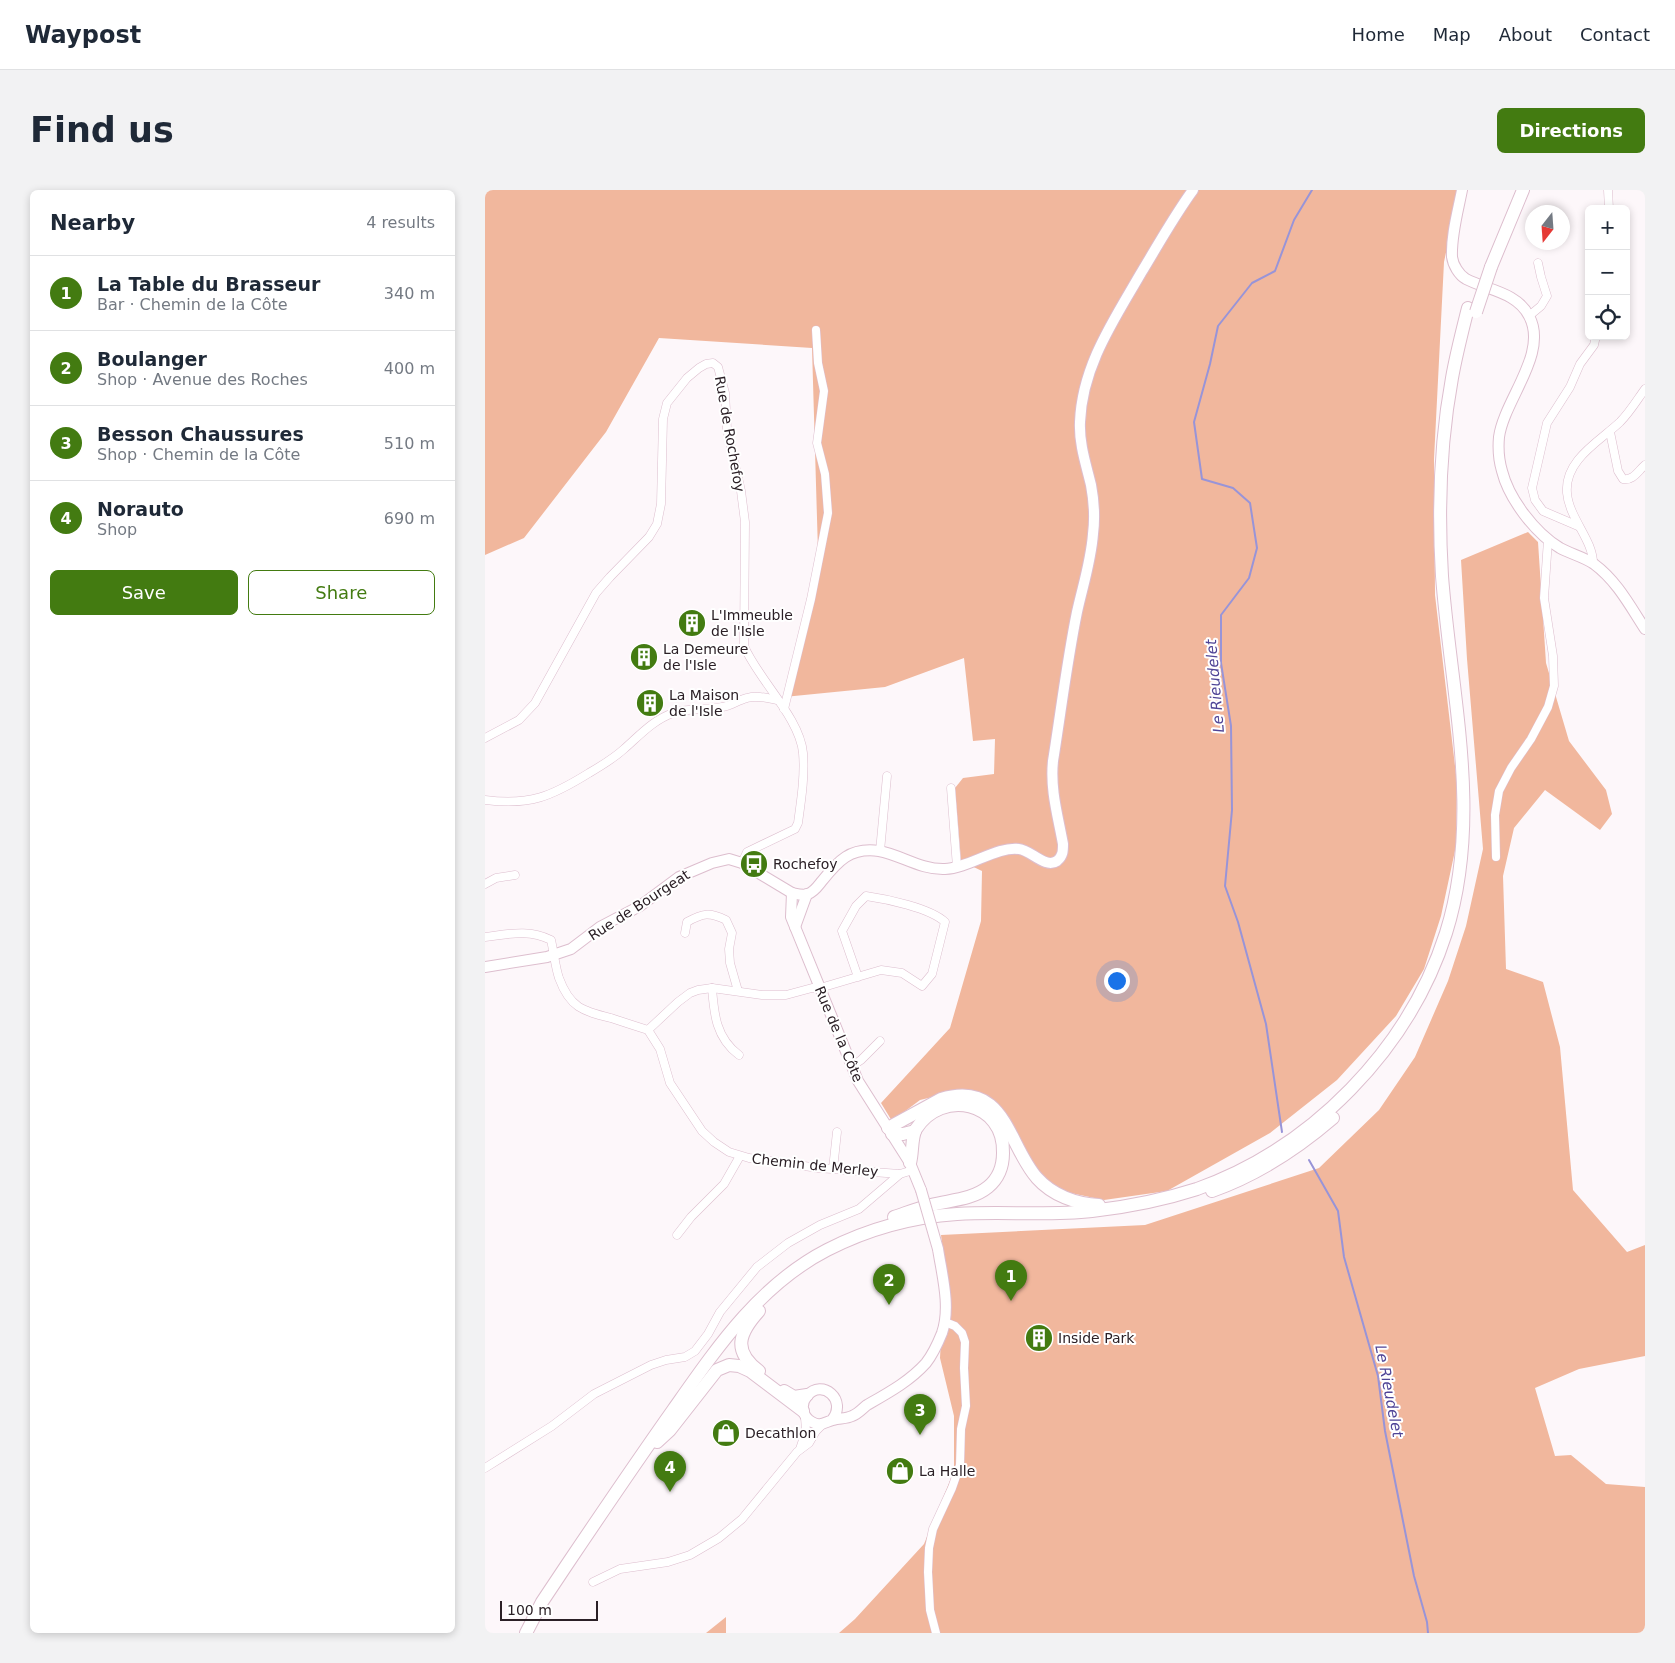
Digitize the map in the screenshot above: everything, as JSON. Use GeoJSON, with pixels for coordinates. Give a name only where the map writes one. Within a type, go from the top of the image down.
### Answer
{"type":"FeatureCollection","features":[{"type":"Feature","properties":{"kind":"highway"},"geometry":{"type":"LineString","coordinates":[[725,1338],[758,1301],[799,1267],[824,1251],[883,1227],[932,1216],[1087,1212],[1151,1202],[1196,1189],[1246,1167],[1299,1134],[1341,1099],[1377,1060],[1411,1011],[1426,984],[1447,930],[1458,881],[1465,816],[1463,777],[1442,572],[1440,530],[1442,474],[1451,384],[1472,310],[1515,190]]}},
{"type":"Feature","properties":{"kind":"highway"},"geometry":{"type":"LineString","coordinates":[[1487,266],[1523,190]]}},
{"type":"Feature","properties":{"kind":"highway"},"geometry":{"type":"LineString","coordinates":[[534,1633],[571,1568],[716,1357],[771,1294],[795,1275],[850,1242],[904,1225],[959,1218],[1089,1218],[1175,1203],[1229,1185],[1301,1145],[1358,1094],[1393,1053],[1425,997],[1445,951],[1454,926],[1463,890],[1470,841],[1471,790],[1449,577],[1447,500],[1452,419],[1472,310]]}},
{"type":"Feature","properties":{"kind":"highway"},"geometry":{"type":"LineString","coordinates":[[890,1131],[941,1099],[963,1096],[973,1097],[984,1102],[999,1113],[1024,1159],[1036,1177],[1046,1187],[1073,1201],[1088,1204],[1106,1205],[1151,1202]]}},
{"type":"Feature","properties":{"kind":"highway"},"geometry":{"type":"LineString","coordinates":[[526,1633],[542,1602],[651,1441],[734,1324],[761,1294],[793,1267],[831,1244],[892,1217],[929,1205],[972,1196],[982,1192],[996,1179],[1003,1164],[1004,1144],[995,1122],[980,1109],[968,1106],[947,1106],[923,1120],[915,1131],[911,1166]]}},
{"type":"Feature","properties":{"kind":"highway"},"geometry":{"type":"LineString","coordinates":[[890,1131],[903,1134],[915,1131]]}},
{"type":"Feature","properties":{"kind":"highway"},"geometry":{"type":"LineString","coordinates":[[771,1294],[767,1304],[744,1331],[741,1345],[742,1351],[745,1358],[754,1368],[786,1393],[794,1397],[807,1395]]}},
{"type":"Feature","properties":{"kind":"highway"},"geometry":{"type":"LineString","coordinates":[[656,1444],[670,1430],[717,1370],[729,1366],[739,1366],[750,1372],[804,1414]]}},
{"type":"Feature","properties":{"kind":"street"},"geometry":{"type":"LineString","coordinates":[[795,927],[807,894],[815,889],[838,861],[850,854],[866,850],[880,852],[933,868],[957,867],[1005,850],[1018,849],[1027,851],[1041,860],[1055,863],[1061,858],[1063,844],[1052,792],[1051,778],[1077,611],[1091,560],[1094,532],[1092,494],[1081,446],[1080,422],[1083,394],[1096,352],[1164,234],[1193,190]]}},
{"type":"Feature","properties":{"kind":"street"},"geometry":{"type":"LineString","coordinates":[[1462,190],[1453,243],[1452,259],[1457,270],[1464,278],[1493,288],[1508,296],[1521,306],[1529,316],[1534,329],[1535,341],[1529,362],[1507,412],[1499,437],[1499,461],[1507,486],[1530,522],[1548,540],[1593,564],[1609,577],[1644,625]]}},
{"type":"Feature","properties":{"kind":"street"},"geometry":{"type":"LineString","coordinates":[[1608,190],[1609,205]]}},
{"type":"Feature","properties":{"kind":"street"},"geometry":{"type":"LineString","coordinates":[[1529,316],[1541,306],[1547,296],[1538,262]]}},
{"type":"Feature","properties":{"kind":"street"},"geometry":{"type":"LineString","coordinates":[[784,709],[811,600],[828,513],[825,474],[817,443],[824,391],[818,362],[816,330]]}},
{"type":"Feature","properties":{"kind":"street"},"geometry":{"type":"LineString","coordinates":[[1578,526],[1543,511],[1535,500],[1532,488],[1547,423],[1570,387],[1580,364],[1594,346],[1595,340]]}},
{"type":"Feature","properties":{"kind":"street","name":"Rue de Rochefoy"},"geometry":{"type":"LineString","coordinates":[[485,738],[519,720],[535,703],[596,593],[609,577],[649,537],[657,524],[661,504],[663,419],[667,403],[687,378],[706,364],[713,364],[718,367],[725,393],[727,429],[741,491],[745,522],[744,646],[749,659],[784,709],[797,733],[803,752],[798,823],[795,829],[747,852],[742,863]]}},
{"type":"Feature","properties":{"kind":"street"},"geometry":{"type":"LineString","coordinates":[[1593,564],[1593,554],[1578,526],[1567,493],[1568,478],[1585,452],[1622,420],[1645,389]]}},
{"type":"Feature","properties":{"kind":"street"},"geometry":{"type":"LineString","coordinates":[[1610,432],[1618,471],[1623,479],[1628,480],[1632,478],[1645,465]]}},
{"type":"Feature","properties":{"kind":"street"},"geometry":{"type":"LineString","coordinates":[[1496,857],[1495,815],[1499,791],[1548,708],[1554,686],[1553,656],[1543,598],[1548,540]]}},
{"type":"Feature","properties":{"kind":"street"},"geometry":{"type":"LineString","coordinates":[[485,800],[514,802],[537,799],[561,790],[623,751],[644,730],[671,713],[683,710],[730,706],[747,698],[758,697],[777,700]]}},
{"type":"Feature","properties":{"kind":"street"},"geometry":{"type":"LineString","coordinates":[[880,852],[887,776]]}},
{"type":"Feature","properties":{"kind":"street"},"geometry":{"type":"LineString","coordinates":[[951,788],[957,867]]}},
{"type":"Feature","properties":{"kind":"street","name":"Rue de Bourgeat"},"geometry":{"type":"LineString","coordinates":[[485,967],[554,956],[571,949],[600,927],[625,915],[679,877],[712,862],[729,859],[742,863],[793,893],[807,894]]}},
{"type":"Feature","properties":{"kind":"street"},"geometry":{"type":"LineString","coordinates":[[485,884],[496,878],[515,875]]}},
{"type":"Feature","properties":{"kind":"street","name":"Rue de la Côte"},"geometry":{"type":"LineString","coordinates":[[793,893],[791,917],[858,1081],[911,1166],[921,1190],[938,1250],[943,1280],[945,1322]]}},
{"type":"Feature","properties":{"kind":"street"},"geometry":{"type":"LineString","coordinates":[[485,937],[522,932],[551,940],[564,991],[581,1009],[590,1014],[648,1030],[690,993],[711,988],[785,996],[812,988],[820,988],[881,970],[902,973],[922,986],[932,974],[945,922],[937,915],[886,899],[866,896],[856,906],[842,931],[859,976]]}},
{"type":"Feature","properties":{"kind":"street"},"geometry":{"type":"LineString","coordinates":[[685,933],[687,922],[700,915],[714,914],[726,920],[732,933],[729,949],[730,963],[738,991]]}},
{"type":"Feature","properties":{"kind":"street"},"geometry":{"type":"LineString","coordinates":[[711,988],[714,1015],[723,1039],[730,1048],[739,1054]]}},
{"type":"Feature","properties":{"kind":"street","name":"Chemin de Merley"},"geometry":{"type":"LineString","coordinates":[[648,1030],[659,1049],[670,1083],[702,1131],[721,1147],[739,1156],[749,1158],[833,1169],[900,1174],[911,1166]]}},
{"type":"Feature","properties":{"kind":"street"},"geometry":{"type":"LineString","coordinates":[[852,1066],[861,1060],[879,1041]]}},
{"type":"Feature","properties":{"kind":"street"},"geometry":{"type":"LineString","coordinates":[[833,1169],[837,1132]]}},
{"type":"Feature","properties":{"kind":"street"},"geometry":{"type":"LineString","coordinates":[[677,1235],[724,1184],[739,1156]]}},
{"type":"Feature","properties":{"kind":"street"},"geometry":{"type":"LineString","coordinates":[[485,1468],[552,1426],[594,1394],[651,1365],[685,1357],[695,1350],[708,1334],[721,1312],[757,1267],[789,1243],[820,1225],[859,1209],[900,1174]]}},
{"type":"Feature","properties":{"kind":"street"},"geometry":{"type":"LineString","coordinates":[[804,1414],[813,1423],[851,1417],[914,1375],[925,1363],[939,1341],[945,1322],[955,1326],[962,1333],[965,1342],[966,1406],[961,1430],[960,1465],[952,1488],[933,1529],[929,1548],[930,1610],[937,1633]]}},
{"type":"Feature","properties":{"kind":"street"},"geometry":{"type":"LineString","coordinates":[[593,1582],[620,1569],[672,1561],[690,1555],[709,1545],[742,1519],[800,1449],[809,1442],[816,1431],[837,1411],[835,1398],[827,1391],[816,1390],[807,1395],[804,1400],[806,1431],[800,1449]]}},
{"type":"Feature","properties":{"kind":"street"},"geometry":{"type":"LineString","coordinates":[[837,1405],[849,1410],[863,1408]]}},
{"type":"Feature","properties":{"kind":"shaded area"},"geometry":{"type":"Polygon","coordinates":[[[485,190],[1459,190],[1444,262],[1434,459],[1435,595],[1457,783],[1456,846],[1441,916],[1424,969],[1396,1016],[1337,1080],[1270,1133],[1167,1191],[1104,1200],[1061,1191],[1036,1171],[1009,1117],[985,1097],[957,1091],[920,1100],[892,1121],[881,1103],[950,1028],[981,921],[982,871],[961,861],[955,788],[963,778],[994,774],[995,739],[973,741],[964,658],[885,687],[784,697],[818,552],[812,348],[659,338],[606,432],[524,538],[485,555],[485,190]]]}},
{"type":"Feature","properties":{"kind":"shaded area"},"geometry":{"type":"Polygon","coordinates":[[[1528,532],[1538,542],[1546,663],[1569,741],[1606,790],[1612,814],[1600,830],[1545,790],[1514,828],[1503,876],[1506,969],[1543,982],[1560,1047],[1573,1190],[1627,1252],[1645,1245],[1645,1356],[1579,1369],[1535,1388],[1555,1456],[1571,1455],[1606,1484],[1645,1487],[1645,1633],[839,1633],[855,1619],[924,1544],[954,1471],[954,1416],[940,1358],[945,1268],[941,1235],[1145,1225],[1319,1168],[1379,1110],[1415,1057],[1448,981],[1466,926],[1483,849],[1467,659],[1461,560],[1528,532]]]}},
{"type":"Feature","properties":{"kind":"shaded area"},"geometry":{"type":"Polygon","coordinates":[[[726,1617],[726,1633],[706,1633],[726,1617]]]}},
{"type":"Feature","properties":{"kind":"waterway","name":"Le Rieudelet"},"geometry":{"type":"LineString","coordinates":[[1282,1132],[1266,1024],[1238,922],[1225,886],[1232,810],[1231,726],[1221,663],[1221,615],[1249,578],[1257,548],[1250,503],[1233,488],[1202,479],[1194,422],[1218,326],[1252,283],[1275,271],[1294,220],[1312,190]]}},
{"type":"Feature","properties":{"kind":"waterway","name":"Le Rieudelet"},"geometry":{"type":"LineString","coordinates":[[1309,1160],[1338,1211],[1344,1257],[1378,1376],[1385,1431],[1414,1576],[1427,1622],[1428,1633]]}},
{"type":"Feature","properties":{"kind":"place","name":"L'Immeuble de l'Isle"},"geometry":{"type":"Point","coordinates":[692,623]}},
{"type":"Feature","properties":{"kind":"place","name":"La Demeure de l'Isle"},"geometry":{"type":"Point","coordinates":[644,657]}},
{"type":"Feature","properties":{"kind":"place","name":"La Maison de l'Isle"},"geometry":{"type":"Point","coordinates":[650,703]}},
{"type":"Feature","properties":{"kind":"place","name":"Rochefoy"},"geometry":{"type":"Point","coordinates":[754,864]}},
{"type":"Feature","properties":{"kind":"place","name":"La Table du Brasseur"},"geometry":{"type":"Point","coordinates":[1011,1301]}},
{"type":"Feature","properties":{"kind":"place","name":"Boulanger"},"geometry":{"type":"Point","coordinates":[889,1305]}},
{"type":"Feature","properties":{"kind":"place","name":"Inside Park"},"geometry":{"type":"Point","coordinates":[1039,1338]}},
{"type":"Feature","properties":{"kind":"place","name":"Decathlon"},"geometry":{"type":"Point","coordinates":[726,1433]}},
{"type":"Feature","properties":{"kind":"place","name":"Besson Chaussures"},"geometry":{"type":"Point","coordinates":[920,1435]}},
{"type":"Feature","properties":{"kind":"place","name":"La Halle"},"geometry":{"type":"Point","coordinates":[900,1471]}},
{"type":"Feature","properties":{"kind":"place","name":"Norauto"},"geometry":{"type":"Point","coordinates":[670,1492]}}]}
